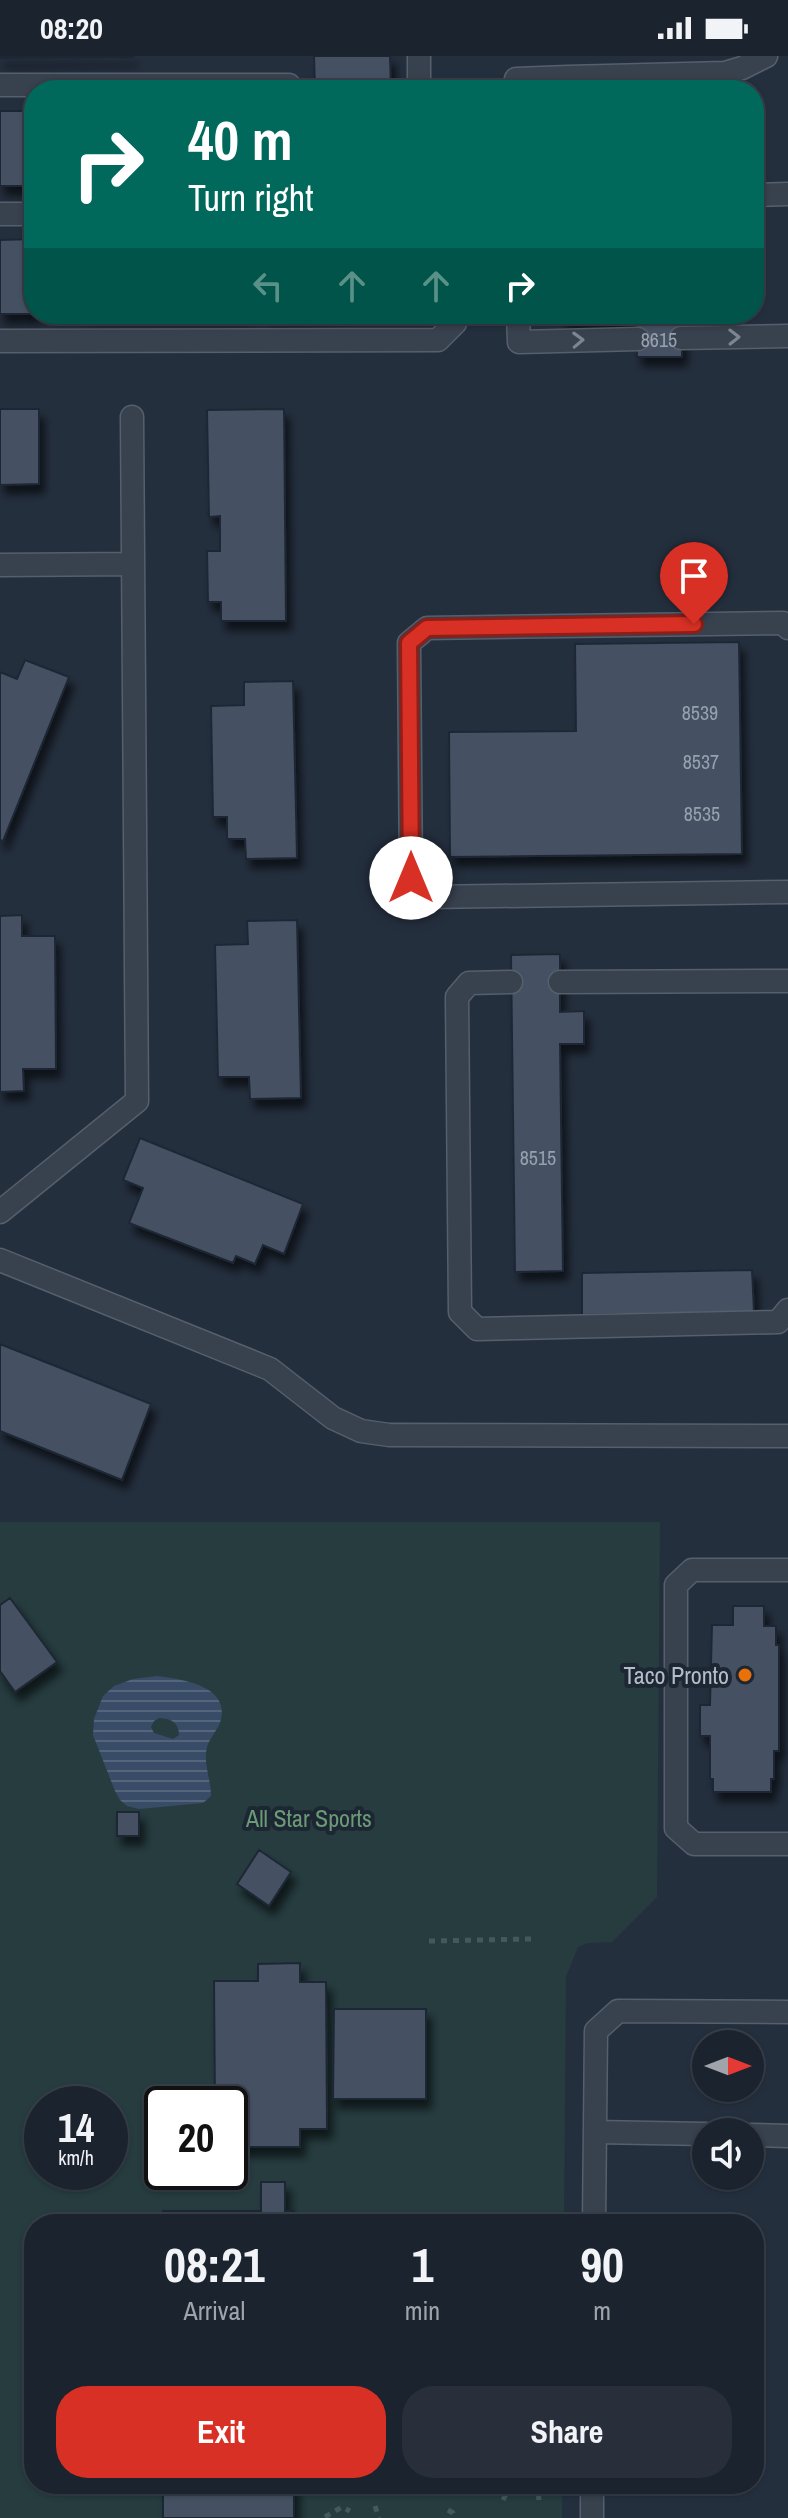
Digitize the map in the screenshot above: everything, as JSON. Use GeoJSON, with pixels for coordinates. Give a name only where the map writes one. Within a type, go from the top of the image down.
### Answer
{"type":"FeatureCollection","features":[{"type":"Feature","properties":{"kind":"lane"},"geometry":{"type":"LineString","coordinates":[[419,56],[419,80]]}},
{"type":"Feature","properties":{"kind":"lane"},"geometry":{"type":"LineString","coordinates":[[622,80],[725,73],[766,56]]}},
{"type":"Feature","properties":{"kind":"lane"},"geometry":{"type":"LineString","coordinates":[[516,75],[542,80]]}},
{"type":"Feature","properties":{"kind":"lane"},"geometry":{"type":"LineString","coordinates":[[0,85],[24,85]]}},
{"type":"Feature","properties":{"kind":"lane"},"geometry":{"type":"LineString","coordinates":[[764,195],[788,194]]}},
{"type":"Feature","properties":{"kind":"lane"},"geometry":{"type":"LineString","coordinates":[[0,214],[24,214]]}},
{"type":"Feature","properties":{"kind":"lane"},"geometry":{"type":"LineString","coordinates":[[0,341],[438,340],[450,324]]}},
{"type":"Feature","properties":{"kind":"lane"},"geometry":{"type":"LineString","coordinates":[[518,324],[519,342],[638,339]]}},
{"type":"Feature","properties":{"kind":"lane"},"geometry":{"type":"LineString","coordinates":[[681,338],[788,336]]}},
{"type":"Feature","properties":{"kind":"lane"},"geometry":{"type":"LineString","coordinates":[[0,1212],[137,1101],[132,417]]}},
{"type":"Feature","properties":{"kind":"lane"},"geometry":{"type":"LineString","coordinates":[[0,565],[133,564]]}},
{"type":"Feature","properties":{"kind":"lane"},"geometry":{"type":"LineString","coordinates":[[788,628],[783,623],[427,628],[409,643],[411,878],[429,897],[788,892]]}},
{"type":"Feature","properties":{"kind":"lane"},"geometry":{"type":"LineString","coordinates":[[560,982],[788,981]]}},
{"type":"Feature","properties":{"kind":"lane"},"geometry":{"type":"LineString","coordinates":[[511,982],[469,983],[457,997],[460,1312],[477,1329],[778,1322],[788,1310]]}},
{"type":"Feature","properties":{"kind":"lane"},"geometry":{"type":"LineString","coordinates":[[0,1260],[270,1369],[333,1418],[361,1431],[389,1435],[788,1436]]}},
{"type":"Feature","properties":{"kind":"lane"},"geometry":{"type":"LineString","coordinates":[[788,1570],[692,1570],[676,1585],[676,1828],[694,1844],[788,1844]]}},
{"type":"Feature","properties":{"kind":"lane"},"geometry":{"type":"LineString","coordinates":[[594,2214],[596,2031],[618,2011],[788,2012]]}},
{"type":"Feature","properties":{"kind":"lane"},"geometry":{"type":"LineString","coordinates":[[595,2132],[692,2134]]}},
{"type":"Feature","properties":{"kind":"lane"},"geometry":{"type":"LineString","coordinates":[[764,2135],[788,2136]]}},
{"type":"Feature","properties":{"kind":"lane"},"geometry":{"type":"LineString","coordinates":[[592,2494],[592,2518]]}},
{"type":"Feature","properties":{"kind":"path"},"geometry":{"type":"LineString","coordinates":[[429,1941],[531,1939]]}},
{"type":"Feature","properties":{"kind":"path"},"geometry":{"type":"LineString","coordinates":[[503,2500],[506,2494]]}},
{"type":"Feature","properties":{"kind":"path"},"geometry":{"type":"LineString","coordinates":[[538,2494],[539,2500]]}},
{"type":"Feature","properties":{"kind":"path"},"geometry":{"type":"LineString","coordinates":[[375,2506],[379,2518]]}},
{"type":"Feature","properties":{"kind":"path"},"geometry":{"type":"LineString","coordinates":[[325,2517],[342,2507],[350,2511]]}},
{"type":"Feature","properties":{"kind":"path"},"geometry":{"type":"LineString","coordinates":[[448,2510],[454,2518]]}},
{"type":"Feature","properties":{"kind":"green space","name":"All Star Sports"},"geometry":{"type":"Polygon","coordinates":[[[0,1522],[660,1522],[657,1897],[612,1942],[588,1943],[578,1947],[566,1977],[564,2214],[24,2214],[24,2494],[562,2494],[562,2518],[0,2518],[0,1522]]]}},
{"type":"Feature","properties":{"kind":"water"},"geometry":{"type":"Polygon","coordinates":[[[157,1676],[178,1679],[201,1686],[218,1698],[221,1719],[206,1753],[211,1796],[203,1803],[139,1809],[127,1806],[120,1800],[93,1735],[94,1719],[103,1696],[114,1686],[133,1679],[157,1676]],[[159,1718],[151,1727],[154,1733],[173,1739],[179,1735],[176,1724],[159,1718]]]}},
{"type":"Feature","properties":{"kind":"building"},"geometry":{"type":"Polygon","coordinates":[[[133,56],[133,57],[0,58],[133,56]]]}},
{"type":"Feature","properties":{"kind":"building"},"geometry":{"type":"Polygon","coordinates":[[[314,56],[390,56],[391,80],[315,80],[314,56]]]}},
{"type":"Feature","properties":{"kind":"building"},"geometry":{"type":"Polygon","coordinates":[[[0,111],[24,111],[24,186],[0,186],[0,111]]]}},
{"type":"Feature","properties":{"kind":"building"},"geometry":{"type":"Polygon","coordinates":[[[24,239],[24,314],[0,314],[0,240],[24,239]]]}},
{"type":"Feature","properties":{"kind":"building"},"geometry":{"type":"Polygon","coordinates":[[[636,324],[682,324],[682,357],[637,357],[636,324]]]}},
{"type":"Feature","properties":{"kind":"building"},"geometry":{"type":"Polygon","coordinates":[[[0,409],[39,409],[39,484],[0,485],[0,409]]]}},
{"type":"Feature","properties":{"kind":"building"},"geometry":{"type":"Polygon","coordinates":[[[284,409],[286,621],[221,621],[221,602],[208,602],[207,551],[220,551],[220,516],[209,517],[207,410],[284,409]]]}},
{"type":"Feature","properties":{"kind":"building"},"geometry":{"type":"Polygon","coordinates":[[[739,642],[742,854],[450,857],[449,732],[576,731],[575,644],[739,642]]]}},
{"type":"Feature","properties":{"kind":"building"},"geometry":{"type":"Polygon","coordinates":[[[25,660],[69,677],[3,841],[0,840],[0,672],[17,679],[25,660]]]}},
{"type":"Feature","properties":{"kind":"building"},"geometry":{"type":"Polygon","coordinates":[[[293,681],[297,858],[246,859],[245,839],[227,839],[227,817],[213,817],[211,706],[244,705],[244,682],[293,681]]]}},
{"type":"Feature","properties":{"kind":"building"},"geometry":{"type":"Polygon","coordinates":[[[22,915],[22,936],[55,936],[56,1069],[23,1069],[24,1091],[0,1092],[0,916],[22,915]]]}},
{"type":"Feature","properties":{"kind":"building"},"geometry":{"type":"Polygon","coordinates":[[[297,920],[301,1098],[250,1099],[249,1077],[218,1077],[215,945],[248,944],[247,921],[297,920]]]}},
{"type":"Feature","properties":{"kind":"building"},"geometry":{"type":"Polygon","coordinates":[[[560,954],[560,1012],[584,1011],[584,1044],[560,1044],[563,1271],[515,1272],[511,955],[560,954]]]}},
{"type":"Feature","properties":{"kind":"building"},"geometry":{"type":"Polygon","coordinates":[[[140,1138],[303,1204],[284,1254],[263,1245],[255,1264],[236,1256],[233,1263],[129,1223],[143,1188],[123,1180],[140,1138]]]}},
{"type":"Feature","properties":{"kind":"building"},"geometry":{"type":"Polygon","coordinates":[[[752,1270],[754,1312],[582,1315],[582,1273],[752,1270]]]}},
{"type":"Feature","properties":{"kind":"building"},"geometry":{"type":"Polygon","coordinates":[[[0,1344],[151,1404],[122,1480],[0,1431],[0,1344]]]}},
{"type":"Feature","properties":{"kind":"building"},"geometry":{"type":"Polygon","coordinates":[[[10,1598],[57,1662],[15,1692],[0,1671],[0,1605],[10,1598]]]}},
{"type":"Feature","properties":{"kind":"building","name":"Taco Pronto"},"geometry":{"type":"Polygon","coordinates":[[[733,1606],[764,1606],[764,1626],[776,1626],[776,1645],[779,1645],[779,1751],[774,1751],[771,1792],[713,1792],[710,1736],[700,1736],[700,1705],[710,1705],[712,1625],[733,1625],[733,1606]]]}},
{"type":"Feature","properties":{"kind":"building"},"geometry":{"type":"Polygon","coordinates":[[[117,1812],[139,1812],[139,1836],[117,1836],[117,1812]]]}},
{"type":"Feature","properties":{"kind":"building"},"geometry":{"type":"Polygon","coordinates":[[[259,1850],[291,1872],[269,1906],[237,1884],[259,1850]]]}},
{"type":"Feature","properties":{"kind":"building"},"geometry":{"type":"Polygon","coordinates":[[[300,1963],[300,1982],[326,1982],[327,2129],[300,2129],[300,2147],[248,2147],[248,2086],[215,2086],[214,1981],[258,1981],[258,1964],[300,1963]]]}},
{"type":"Feature","properties":{"kind":"building"},"geometry":{"type":"Polygon","coordinates":[[[334,2009],[426,2009],[426,2099],[333,2099],[334,2009]]]}},
{"type":"Feature","properties":{"kind":"building"},"geometry":{"type":"Polygon","coordinates":[[[261,2182],[285,2182],[285,2211],[294,2211],[294,2214],[163,2214],[163,2211],[261,2211],[261,2182]]]}},
{"type":"Feature","properties":{"kind":"building"},"geometry":{"type":"Polygon","coordinates":[[[163,2494],[294,2494],[294,2518],[163,2518],[163,2494]]]}},
{"type":"Feature","properties":{"kind":"place","name":"Taco Pronto"},"geometry":{"type":"Point","coordinates":[745,1675]}},
{"type":"Feature","properties":{"kind":"route"},"geometry":{"type":"LineString","coordinates":[[411,878],[409,643],[427,628],[694,624]]}}]}
